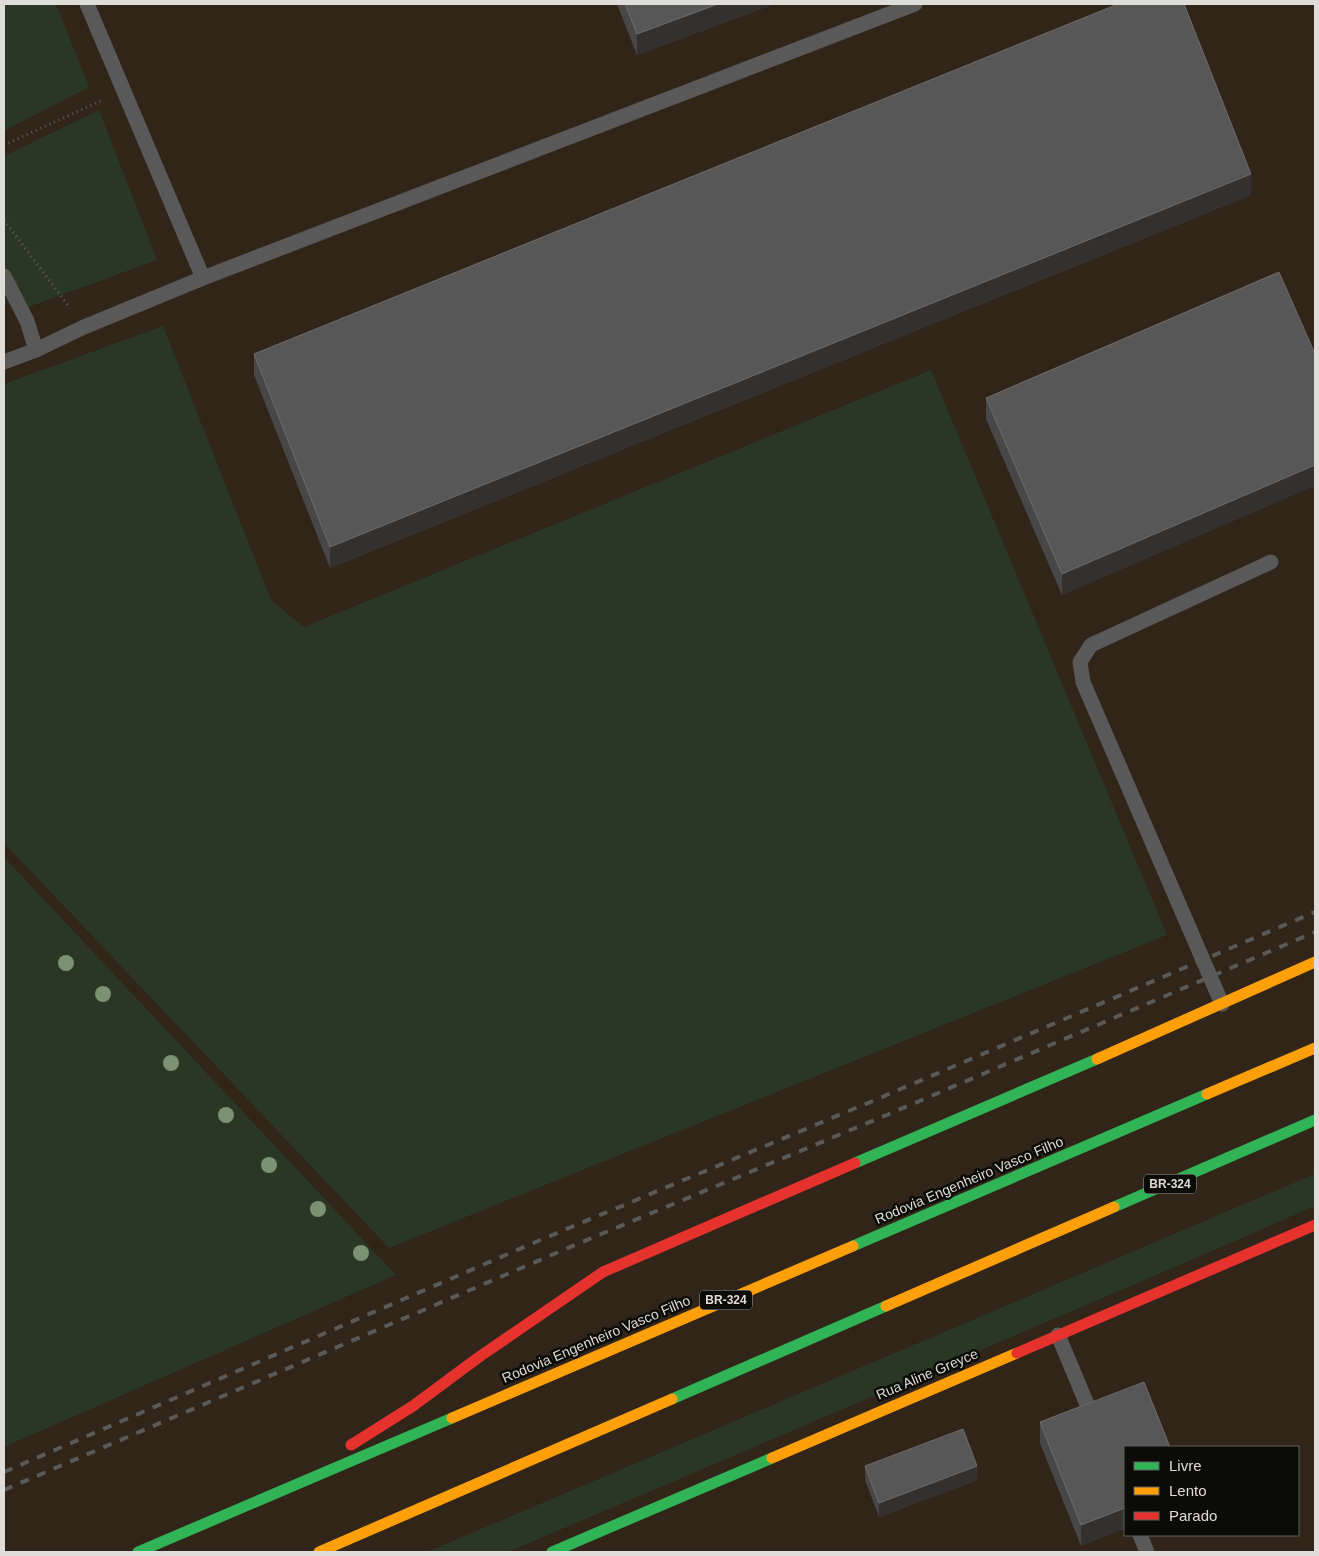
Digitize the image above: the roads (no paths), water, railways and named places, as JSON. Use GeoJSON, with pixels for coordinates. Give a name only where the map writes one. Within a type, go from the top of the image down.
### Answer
{"type":"FeatureCollection","features":[{"type":"Feature","properties":{"kind":"main road"},"geometry":{"type":"LineString","coordinates":[[278,1491],[413,1406],[479,1357],[603,1272],[1315,962]]}},
{"type":"Feature","properties":{"kind":"main road","name":"Rodovia Engenheiro Vasco Filho"},"geometry":{"type":"LineString","coordinates":[[138,1552],[1315,1048]]}},
{"type":"Feature","properties":{"kind":"main road","name":"BR-324"},"geometry":{"type":"LineString","coordinates":[[319,1552],[1315,1120]]}},
{"type":"Feature","properties":{"kind":"main road","name":"Rua Aline Greyce"},"geometry":{"type":"LineString","coordinates":[[552,1552],[1315,1225]]}},
{"type":"Feature","properties":{"kind":"lane"},"geometry":{"type":"LineString","coordinates":[[87,4],[203,278]]}},
{"type":"Feature","properties":{"kind":"lane"},"geometry":{"type":"LineString","coordinates":[[4,362],[203,278],[915,4]]}},
{"type":"Feature","properties":{"kind":"lane"},"geometry":{"type":"LineString","coordinates":[[4,276],[27,320],[36,350]]}},
{"type":"Feature","properties":{"kind":"lane"},"geometry":{"type":"LineString","coordinates":[[1222,1004],[1083,682],[1080,662],[1091,646],[1271,562]]}},
{"type":"Feature","properties":{"kind":"lane"},"geometry":{"type":"LineString","coordinates":[[1058,1335],[1100,1435]]}},
{"type":"Feature","properties":{"kind":"lane"},"geometry":{"type":"LineString","coordinates":[[1140,1536],[1147,1552]]}},
{"type":"Feature","properties":{"kind":"railway"},"geometry":{"type":"LineString","coordinates":[[4,1472],[538,1241],[875,1100],[1315,912]]}},
{"type":"Feature","properties":{"kind":"railway"},"geometry":{"type":"LineString","coordinates":[[4,1490],[575,1245],[889,1114],[1315,932]]}}]}
